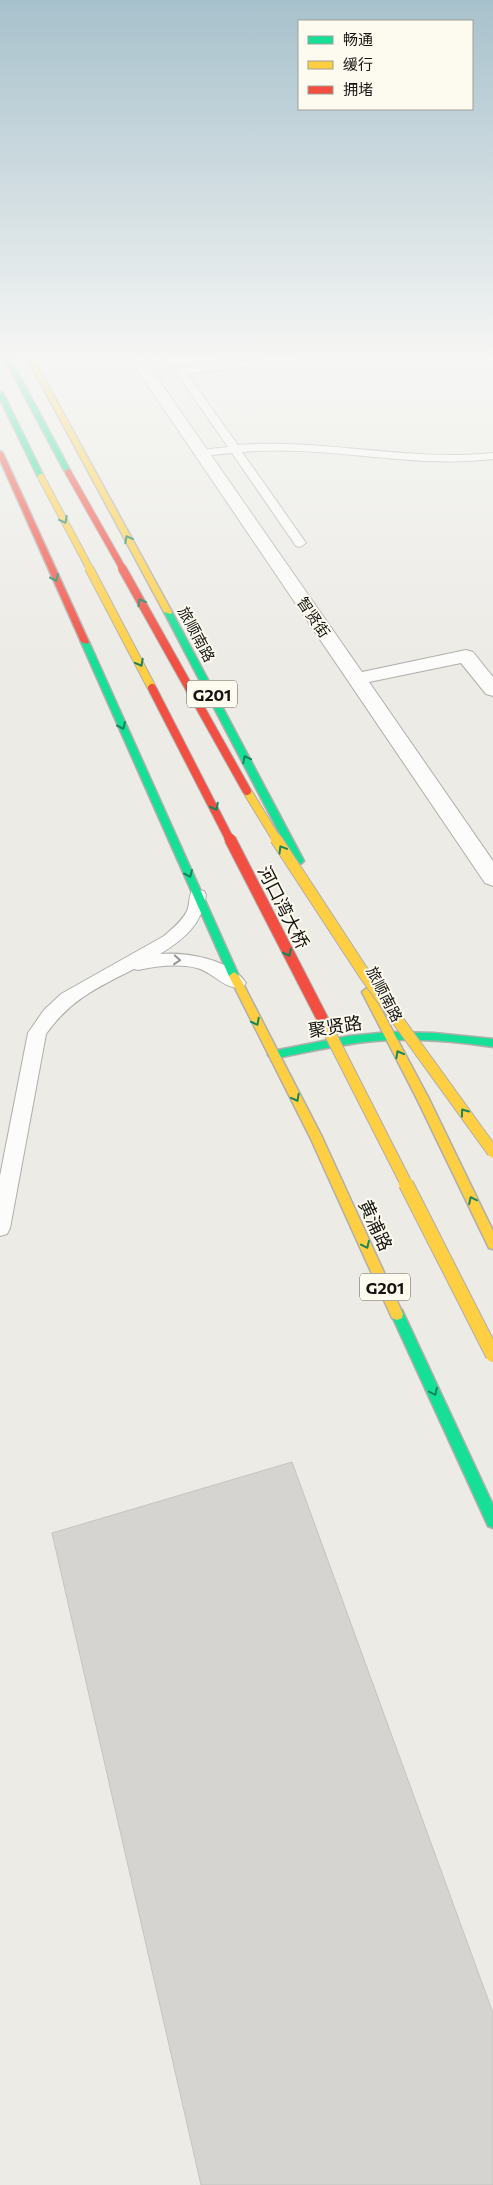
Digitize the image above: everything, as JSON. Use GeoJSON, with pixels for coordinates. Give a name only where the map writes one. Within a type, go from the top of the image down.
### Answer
{"type":"FeatureCollection","features":[{"type":"Feature","properties":{"kind":"main road","name":"G201"},"geometry":{"type":"LineString","coordinates":[[2,458],[237,983],[273,1055]]}},
{"type":"Feature","properties":{"kind":"main road","name":"河口湾大桥"},"geometry":{"type":"LineString","coordinates":[[32,458],[216,810],[493,1356]]}},
{"type":"Feature","properties":{"kind":"main road","name":"河口湾大桥"},"geometry":{"type":"LineString","coordinates":[[60,458],[284,854],[401,1026],[493,1152]]}},
{"type":"Feature","properties":{"kind":"main road","name":"旅顺南路"},"geometry":{"type":"LineString","coordinates":[[84,458],[221,710],[390,1036]]}},
{"type":"Feature","properties":{"kind":"main road","name":"聚贤路"},"geometry":{"type":"LineString","coordinates":[[273,1055],[329,1043],[390,1036],[453,1037],[493,1043]]}},
{"type":"Feature","properties":{"kind":"main road","name":"G201"},"geometry":{"type":"LineString","coordinates":[[390,1036],[422,1097],[493,1244]]}},
{"type":"Feature","properties":{"kind":"main road","name":"黄浦路"},"geometry":{"type":"LineString","coordinates":[[273,1055],[316,1137],[493,1521]]}},
{"type":"Feature","properties":{"kind":"street","name":"智贤街"},"geometry":{"type":"LineString","coordinates":[[205,458],[493,878]]}},
{"type":"Feature","properties":{"kind":"street"},"geometry":{"type":"LineString","coordinates":[[356,679],[466,656],[493,690]]}},
{"type":"Feature","properties":{"kind":"lane"},"geometry":{"type":"LineString","coordinates":[[241,458],[300,543]]}},
{"type":"Feature","properties":{"kind":"lane"},"geometry":{"type":"LineString","coordinates":[[430,458],[453,460],[473,458]]}},
{"type":"Feature","properties":{"kind":"lane"},"geometry":{"type":"LineString","coordinates":[[0,1228],[37,1034],[48,1015],[65,999],[85,986],[168,942],[195,913],[198,895]]}},
{"type":"Feature","properties":{"kind":"lane"},"geometry":{"type":"LineString","coordinates":[[113,971],[140,963],[177,960],[194,962],[214,968],[237,983]]}},
{"type":"Feature","properties":{"kind":"building"},"geometry":{"type":"Polygon","coordinates":[[[292,1462],[493,2013],[493,2185],[201,2185],[52,1533],[292,1462]]]}},
{"type":"Feature","properties":{"kind":"traffic: fast"},"geometry":{"type":"LineString","coordinates":[[32,458],[41,477]]}},
{"type":"Feature","properties":{"kind":"traffic: fast"},"geometry":{"type":"LineString","coordinates":[[60,458],[68,472]]}},
{"type":"Feature","properties":{"kind":"traffic: fast"},"geometry":{"type":"LineString","coordinates":[[168,612],[299,861]]}},
{"type":"Feature","properties":{"kind":"traffic: fast"},"geometry":{"type":"LineString","coordinates":[[85,642],[234,976]]}},
{"type":"Feature","properties":{"kind":"traffic: fast"},"geometry":{"type":"LineString","coordinates":[[273,1055],[324,1044],[390,1036],[464,1039],[493,1043]]}},
{"type":"Feature","properties":{"kind":"traffic: fast"},"geometry":{"type":"LineString","coordinates":[[397,1314],[493,1521]]}},
{"type":"Feature","properties":{"kind":"traffic: slow"},"geometry":{"type":"LineString","coordinates":[[84,458],[168,612]]}},
{"type":"Feature","properties":{"kind":"traffic: slow"},"geometry":{"type":"LineString","coordinates":[[41,477],[152,688]]}},
{"type":"Feature","properties":{"kind":"traffic: slow"},"geometry":{"type":"LineString","coordinates":[[247,791],[334,930],[428,1064],[493,1152]]}},
{"type":"Feature","properties":{"kind":"traffic: slow"},"geometry":{"type":"LineString","coordinates":[[234,976],[316,1137],[397,1314]]}},
{"type":"Feature","properties":{"kind":"traffic: slow"},"geometry":{"type":"LineString","coordinates":[[367,992],[422,1097],[493,1244]]}},
{"type":"Feature","properties":{"kind":"traffic: slow"},"geometry":{"type":"LineString","coordinates":[[322,1018],[493,1355]]}},
{"type":"Feature","properties":{"kind":"traffic: jam"},"geometry":{"type":"LineString","coordinates":[[2,458],[85,642]]}},
{"type":"Feature","properties":{"kind":"traffic: jam"},"geometry":{"type":"LineString","coordinates":[[68,472],[247,791]]}},
{"type":"Feature","properties":{"kind":"traffic: jam"},"geometry":{"type":"LineString","coordinates":[[152,688],[322,1018]]}}]}
